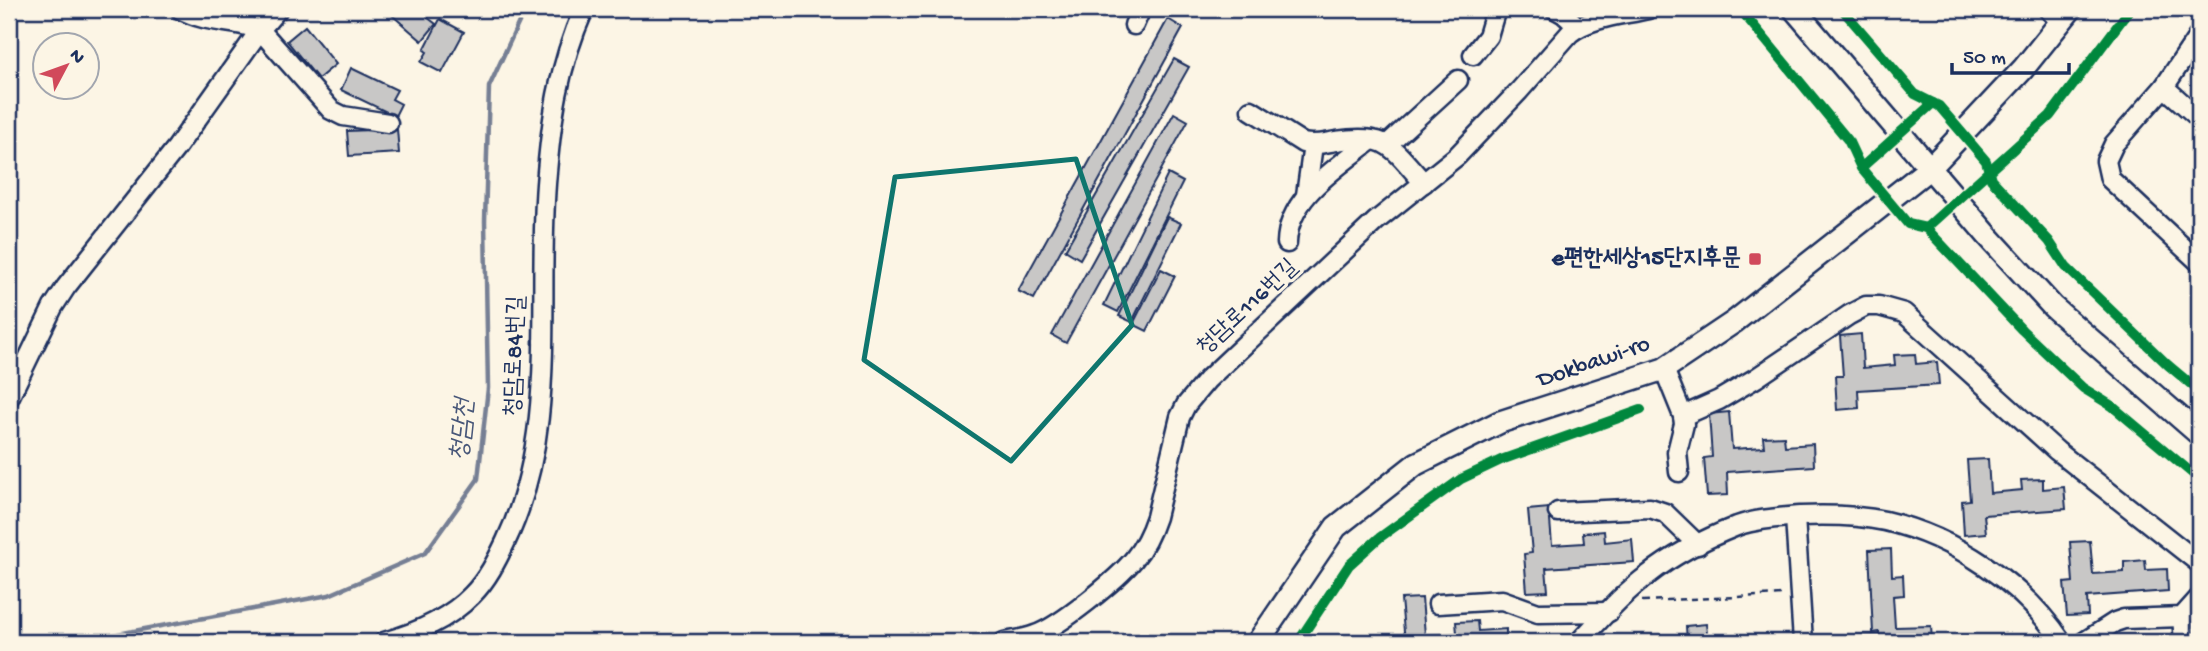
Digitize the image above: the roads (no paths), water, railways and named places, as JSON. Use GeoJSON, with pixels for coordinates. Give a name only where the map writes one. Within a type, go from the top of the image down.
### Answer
{"type":"FeatureCollection","features":[{"type":"Feature","properties":{"kind":"main road"},"geometry":{"type":"LineString","coordinates":[[1794,9],[1988,236],[2053,307],[2199,435]]}},
{"type":"Feature","properties":{"kind":"main road","name":"Dokbawi-ro"},"geometry":{"type":"LineString","coordinates":[[1258,642],[1336,527],[1416,464],[1500,422],[1664,369],[1734,322],[1931,167],[2023,69],[2060,13]]}},
{"type":"Feature","properties":{"kind":"street"},"geometry":{"type":"LineString","coordinates":[[180,9],[201,19],[247,25],[260,30],[331,110],[343,116],[387,123]]}},
{"type":"Feature","properties":{"kind":"street"},"geometry":{"type":"LineString","coordinates":[[9,398],[53,307],[66,287],[177,147],[260,30],[278,9]]}},
{"type":"Feature","properties":{"kind":"street","name":"청담로84번길"},"geometry":{"type":"LineString","coordinates":[[384,642],[410,635],[436,623],[472,596],[495,563],[523,499],[532,464],[540,410],[545,186],[556,92],[561,69],[584,9]]}},
{"type":"Feature","properties":{"kind":"street"},"geometry":{"type":"LineString","coordinates":[[1473,55],[1488,36],[1496,9]]}},
{"type":"Feature","properties":{"kind":"street"},"geometry":{"type":"LineString","coordinates":[[1555,9],[1578,27],[1648,9]]}},
{"type":"Feature","properties":{"kind":"street","name":"청담로116번길"},"geometry":{"type":"LineString","coordinates":[[1004,642],[1034,636],[1047,630],[1132,561],[1151,532],[1180,416],[1190,400],[1207,380],[1376,221],[1457,156],[1578,27]]}},
{"type":"Feature","properties":{"kind":"street"},"geometry":{"type":"LineString","coordinates":[[2199,35],[2164,87],[2108,153],[2106,170],[2110,179],[2199,262]]}},
{"type":"Feature","properties":{"kind":"street"},"geometry":{"type":"LineString","coordinates":[[1306,195],[1458,80]]}},
{"type":"Feature","properties":{"kind":"street"},"geometry":{"type":"LineString","coordinates":[[2164,87],[2199,118]]}},
{"type":"Feature","properties":{"kind":"street"},"geometry":{"type":"LineString","coordinates":[[1251,110],[1303,143],[1313,145],[1337,141],[1379,142],[1424,183]]}},
{"type":"Feature","properties":{"kind":"street"},"geometry":{"type":"LineString","coordinates":[[1287,243],[1289,225],[1306,195],[1313,145]]}},
{"type":"Feature","properties":{"kind":"street"},"geometry":{"type":"LineString","coordinates":[[1683,416],[1719,400],[1756,378],[1866,306],[1891,308],[1904,313],[2057,451],[2199,563]]}},
{"type":"Feature","properties":{"kind":"street"},"geometry":{"type":"LineString","coordinates":[[1664,369],[1683,416],[1684,424],[1677,452],[1679,472]]}},
{"type":"Feature","properties":{"kind":"street"},"geometry":{"type":"LineString","coordinates":[[1558,512],[1650,508],[1665,513],[1698,545]]}},
{"type":"Feature","properties":{"kind":"street"},"geometry":{"type":"LineString","coordinates":[[1579,642],[1648,574],[1698,545],[1739,526],[1767,518],[1850,516],[1884,521],[1914,530],[1954,548],[1990,570],[2018,592],[2062,642]]}},
{"type":"Feature","properties":{"kind":"street"},"geometry":{"type":"LineString","coordinates":[[1795,517],[1803,642]]}},
{"type":"Feature","properties":{"kind":"street"},"geometry":{"type":"LineString","coordinates":[[2084,642],[2124,619],[2182,617],[2199,598]]}},
{"type":"Feature","properties":{"kind":"street"},"geometry":{"type":"LineString","coordinates":[[1438,604],[1502,600],[1538,613],[1614,607]]}},
{"type":"Feature","properties":{"kind":"street"},"geometry":{"type":"LineString","coordinates":[[2182,617],[2184,642]]}},
{"type":"Feature","properties":{"kind":"waterway","name":"청담천"},"geometry":{"type":"LineString","coordinates":[[104,642],[112,635],[329,595],[425,553],[478,479],[488,388],[485,221],[489,87],[525,9]]}},
{"type":"Feature","properties":{"kind":"place","name":"e편한세상15단지후문"},"geometry":{"type":"Point","coordinates":[1755,259]}}]}
